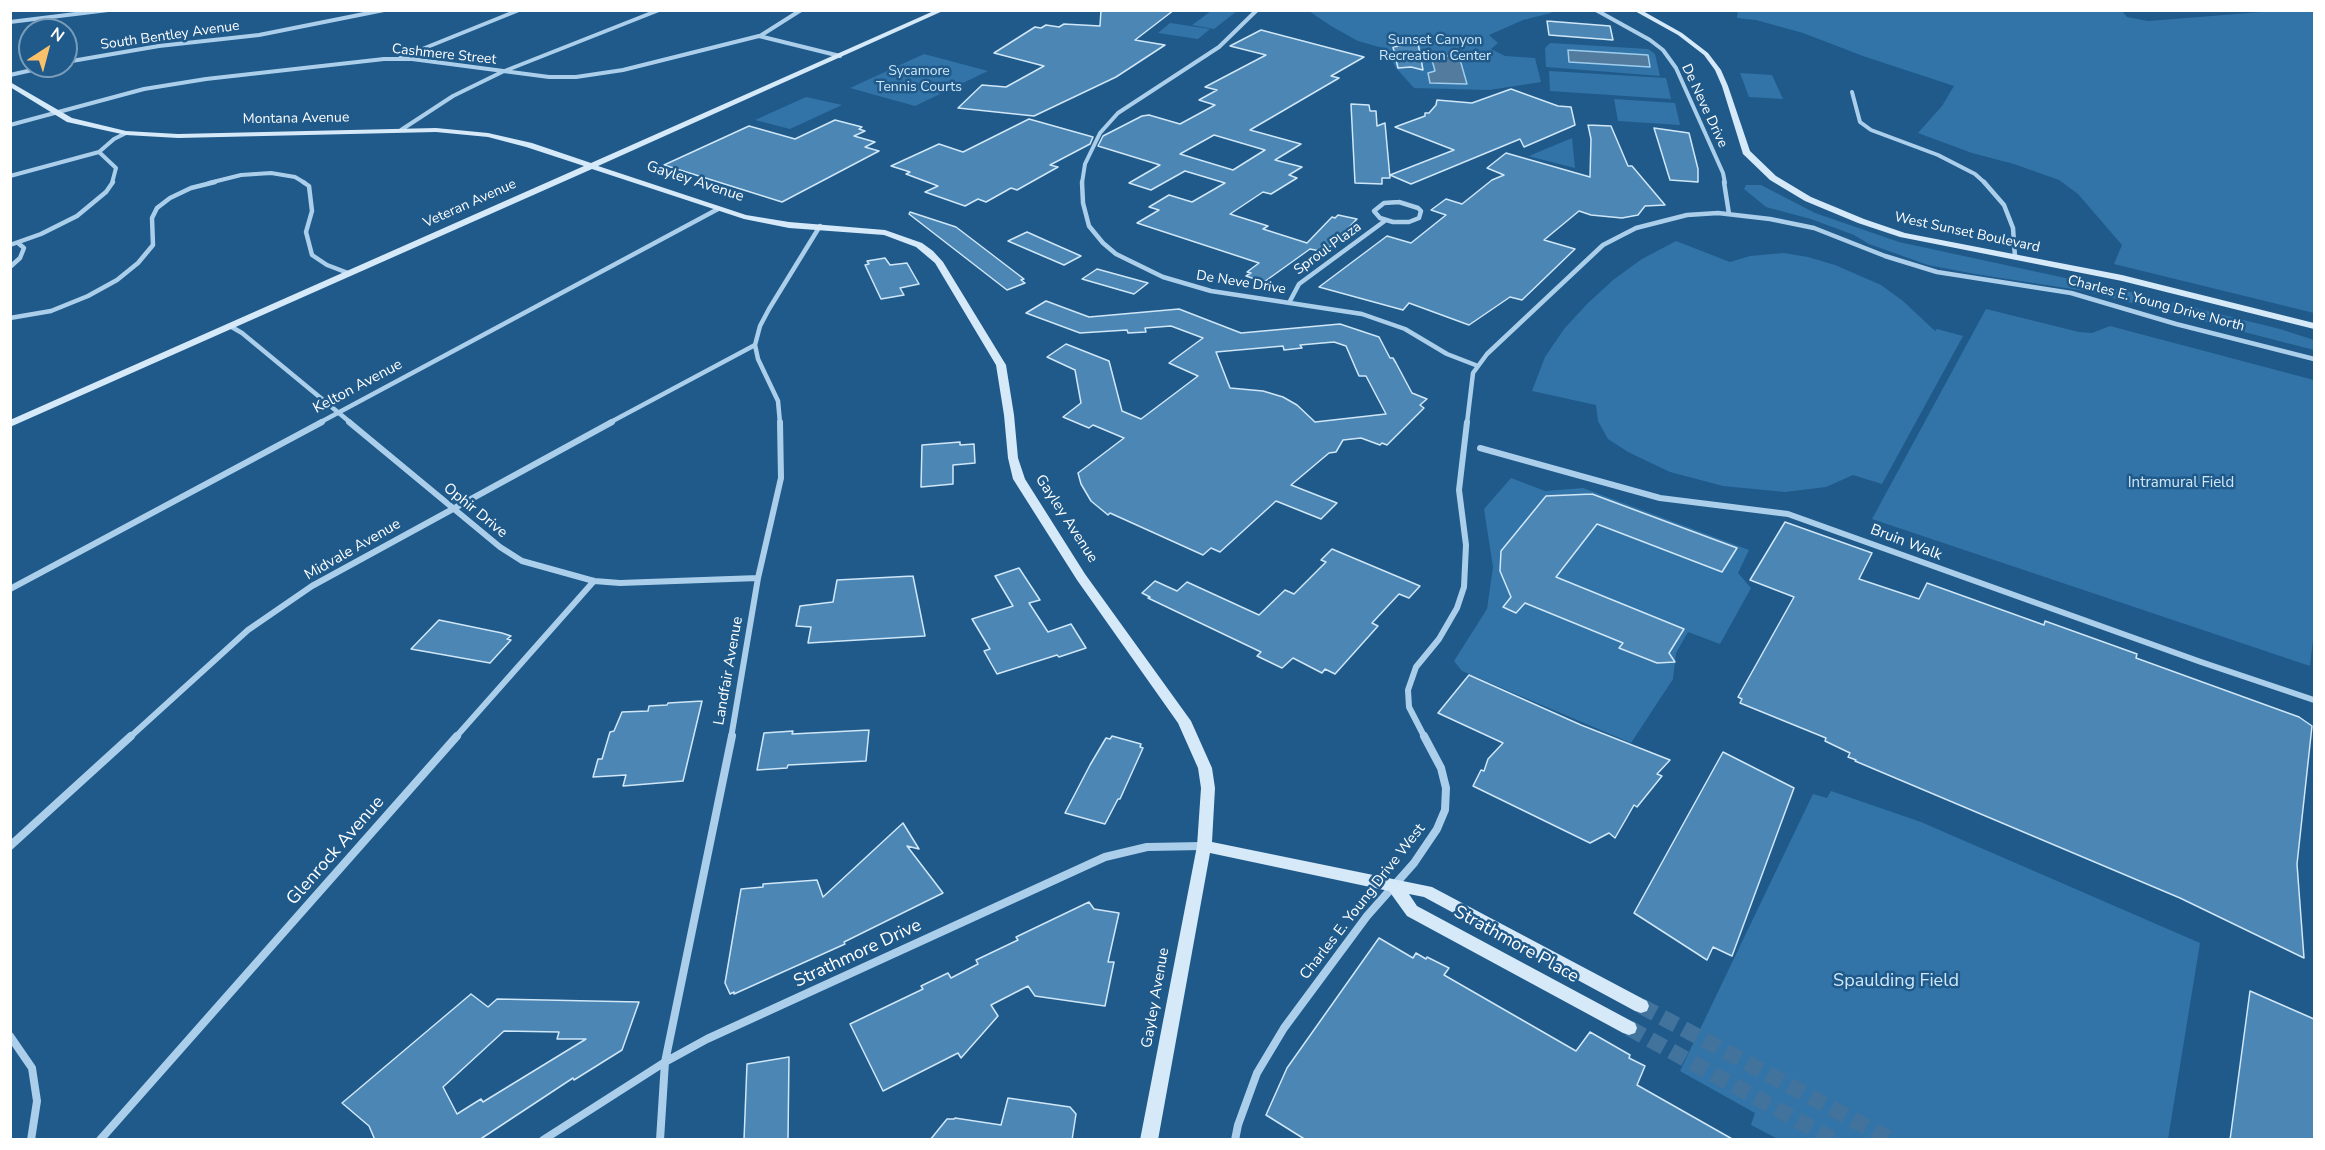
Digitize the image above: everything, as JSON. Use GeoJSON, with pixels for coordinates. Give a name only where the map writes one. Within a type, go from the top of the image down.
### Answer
{"type":"FeatureCollection","features":[{"type":"Feature","properties":{"kind":"street"},"geometry":{"type":"LineString","coordinates":[[43,18],[52,10]]}},
{"type":"Feature","properties":{"kind":"street"},"geometry":{"type":"LineString","coordinates":[[43,18],[108,10]]}},
{"type":"Feature","properties":{"kind":"street","name":"South Bentley Avenue"},"geometry":{"type":"LineString","coordinates":[[78,60],[159,46],[259,35],[384,10]]}},
{"type":"Feature","properties":{"kind":"street"},"geometry":{"type":"LineString","coordinates":[[398,58],[519,10]]}},
{"type":"Feature","properties":{"kind":"street"},"geometry":{"type":"LineString","coordinates":[[401,130],[453,96],[502,72],[659,10]]}},
{"type":"Feature","properties":{"kind":"street"},"geometry":{"type":"LineString","coordinates":[[759,36],[801,10]]}},
{"type":"Feature","properties":{"kind":"street","name":"Veteran Avenue"},"geometry":{"type":"LineString","coordinates":[[10,424],[942,10]]}},
{"type":"Feature","properties":{"kind":"street","name":"De Neve Drive"},"geometry":{"type":"LineString","coordinates":[[1257,10],[1219,46],[1118,113],[1106,126],[1096,140],[1085,164],[1083,203],[1086,218],[1095,234],[1116,254],[1162,278],[1211,291],[1344,310],[1387,322],[1426,340],[1447,354],[1478,366]]}},
{"type":"Feature","properties":{"kind":"street","name":"De Neve Drive"},"geometry":{"type":"LineString","coordinates":[[1596,10],[1650,40],[1663,50],[1676,68],[1723,173],[1729,214]]}},
{"type":"Feature","properties":{"kind":"street","name":"West Sunset Boulevard"},"geometry":{"type":"LineString","coordinates":[[1636,10],[1680,34],[1713,62],[1725,86],[1746,152],[1760,168],[1782,185],[1826,208],[1881,228],[1943,244],[2122,278],[2314,326]]}},
{"type":"Feature","properties":{"kind":"street","name":"Cashmere Street"},"geometry":{"type":"LineString","coordinates":[[10,125],[144,89],[185,82],[398,58],[549,77],[600,75],[759,36],[840,56]]}},
{"type":"Feature","properties":{"kind":"street","name":"Montana Avenue"},"geometry":{"type":"LineString","coordinates":[[10,84],[55,113],[80,124],[126,133],[178,135],[401,130],[461,131],[498,136],[590,166]]}},
{"type":"Feature","properties":{"kind":"street"},"geometry":{"type":"LineString","coordinates":[[1852,92],[1860,122],[1871,130],[1938,155],[1975,174],[1988,186],[2004,205],[2013,228],[2015,257]]}},
{"type":"Feature","properties":{"kind":"street"},"geometry":{"type":"LineString","coordinates":[[10,176],[99,152],[114,139],[126,133]]}},
{"type":"Feature","properties":{"kind":"street"},"geometry":{"type":"LineString","coordinates":[[10,245],[77,216],[106,192],[114,181],[116,168],[99,152]]}},
{"type":"Feature","properties":{"kind":"street","name":"Gayley Avenue"},"geometry":{"type":"LineString","coordinates":[[590,166],[718,209],[769,222],[864,229],[902,238],[930,253],[944,271],[1001,365],[1013,458],[1018,479],[1081,577],[1184,721],[1205,768],[1208,788],[1204,846],[1149,1140]]}},
{"type":"Feature","properties":{"kind":"street"},"geometry":{"type":"LineString","coordinates":[[10,318],[51,311],[88,296],[117,280],[138,263],[153,245],[152,218],[157,208],[170,198],[191,188],[241,175],[271,173],[295,177],[309,186],[312,211],[306,232],[312,255],[327,265],[348,273]]}},
{"type":"Feature","properties":{"kind":"street","name":"Sproul Plaza"},"geometry":{"type":"LineString","coordinates":[[1290,301],[1299,284],[1386,220],[1401,222],[1415,220],[1419,218],[1421,211],[1407,203],[1384,203],[1374,211],[1386,220]]}},
{"type":"Feature","properties":{"kind":"street","name":"Kelton Avenue"},"geometry":{"type":"LineString","coordinates":[[10,589],[718,209]]}},
{"type":"Feature","properties":{"kind":"street","name":"Charles E. Young Drive North"},"geometry":{"type":"LineString","coordinates":[[1478,366],[1487,354],[1602,244],[1631,230],[1672,217],[1729,214],[1794,223],[1831,234],[1901,262],[1936,272],[2071,293],[2176,324],[2314,359]]}},
{"type":"Feature","properties":{"kind":"street"},"geometry":{"type":"LineString","coordinates":[[755,345],[760,326],[769,309],[820,226]]}},
{"type":"Feature","properties":{"kind":"street"},"geometry":{"type":"LineString","coordinates":[[10,267],[20,258],[24,248],[18,243]]}},
{"type":"Feature","properties":{"kind":"street","name":"Ophir Drive"},"geometry":{"type":"LineString","coordinates":[[230,326],[242,333],[500,547],[522,561],[594,581],[620,583],[758,578]]}},
{"type":"Feature","properties":{"kind":"street","name":"Midvale Avenue"},"geometry":{"type":"LineString","coordinates":[[10,846],[248,630],[312,586],[755,345]]}},
{"type":"Feature","properties":{"kind":"street","name":"Landfair Avenue"},"geometry":{"type":"LineString","coordinates":[[660,1140],[665,1062],[733,730],[758,578],[781,478],[783,442],[778,401],[758,359],[755,345]]}},
{"type":"Feature","properties":{"kind":"street","name":"Charles E. Young Drive West"},"geometry":{"type":"LineString","coordinates":[[1235,1140],[1238,1125],[1257,1073],[1284,1028],[1367,916],[1414,863],[1437,829],[1445,810],[1446,788],[1441,768],[1409,706],[1408,690],[1416,667],[1439,639],[1457,608],[1464,587],[1466,545],[1459,490],[1471,383],[1478,366]]}},
{"type":"Feature","properties":{"kind":"street","name":"Bruin Walk"},"geometry":{"type":"LineString","coordinates":[[1480,448],[1660,498],[1788,514],[2314,700]]}},
{"type":"Feature","properties":{"kind":"street","name":"Glenrock Avenue"},"geometry":{"type":"LineString","coordinates":[[100,1140],[594,581]]}},
{"type":"Feature","properties":{"kind":"street","name":"Strathmore Place"},"geometry":{"type":"LineString","coordinates":[[1204,846],[1426,891],[1641,1006]]}},
{"type":"Feature","properties":{"kind":"street","name":"Strathmore Drive"},"geometry":{"type":"LineString","coordinates":[[543,1140],[665,1062],[718,1034],[1105,857],[1147,848],[1204,846]]}},
{"type":"Feature","properties":{"kind":"street","name":"Strathmore Place"},"geometry":{"type":"LineString","coordinates":[[1394,886],[1412,911],[1629,1028]]}},
{"type":"Feature","properties":{"kind":"street"},"geometry":{"type":"LineString","coordinates":[[10,1036],[32,1068],[37,1101],[31,1140]]}},
{"type":"Feature","properties":{"kind":"green space"},"geometry":{"type":"Polygon","coordinates":[[[1738,10],[2121,10],[2127,17],[2148,21],[2275,11],[2314,11],[2314,313],[2114,264],[2122,245],[2078,194],[2059,180],[2014,164],[1972,153],[1918,133],[1942,106],[1954,86],[1863,56],[1803,33],[1756,20],[1737,18],[1738,10]]]}},
{"type":"Feature","properties":{"kind":"green space"},"geometry":{"type":"Polygon","coordinates":[[[1211,11],[1237,11],[1214,29],[1192,25],[1211,11]]]}},
{"type":"Feature","properties":{"kind":"green space","name":"Sunset Canyon Recreation Center"},"geometry":{"type":"Polygon","coordinates":[[[1309,11],[1552,11],[1523,20],[1489,35],[1498,43],[1491,49],[1505,56],[1535,58],[1541,82],[1489,90],[1414,88],[1396,68],[1386,49],[1358,41],[1309,11]]]}},
{"type":"Feature","properties":{"kind":"green space"},"geometry":{"type":"Polygon","coordinates":[[[1170,23],[1210,29],[1198,39],[1158,33],[1170,23]]]}},
{"type":"Feature","properties":{"kind":"green space"},"geometry":{"type":"Polygon","coordinates":[[[1550,43],[1648,49],[1655,54],[1660,76],[1546,67],[1545,48],[1550,43]]]}},
{"type":"Feature","properties":{"kind":"green space","name":"Sycamore Tennis Courts"},"geometry":{"type":"Polygon","coordinates":[[[924,54],[988,71],[915,106],[850,88],[924,54]]]}},
{"type":"Feature","properties":{"kind":"green space"},"geometry":{"type":"Polygon","coordinates":[[[1549,71],[1666,78],[1671,99],[1550,91],[1549,71]]]}},
{"type":"Feature","properties":{"kind":"green space"},"geometry":{"type":"Polygon","coordinates":[[[1740,73],[1772,75],[1783,99],[1749,97],[1740,73]]]}},
{"type":"Feature","properties":{"kind":"green space"},"geometry":{"type":"Polygon","coordinates":[[[806,97],[842,105],[790,129],[755,120],[806,97]]]}},
{"type":"Feature","properties":{"kind":"green space"},"geometry":{"type":"Polygon","coordinates":[[[1614,99],[1675,103],[1680,125],[1618,121],[1614,99]]]}},
{"type":"Feature","properties":{"kind":"green space"},"geometry":{"type":"Polygon","coordinates":[[[1572,138],[1575,168],[1528,156],[1529,156],[1572,138]]]}},
{"type":"Feature","properties":{"kind":"green space"},"geometry":{"type":"Polygon","coordinates":[[[1746,185],[1761,185],[1815,213],[1899,242],[2130,292],[2280,329],[2314,340],[2314,350],[2085,291],[1928,265],[1869,244],[1854,235],[1811,219],[1766,207],[1744,189],[1746,185]]]}},
{"type":"Feature","properties":{"kind":"green space"},"geometry":{"type":"Polygon","coordinates":[[[1676,241],[1730,262],[1750,256],[1784,253],[1835,265],[1881,285],[1903,301],[1935,331],[1937,329],[1963,336],[1882,484],[1853,475],[1826,487],[1785,492],[1723,486],[1670,472],[1628,452],[1608,439],[1598,421],[1596,405],[1532,391],[1545,357],[1564,329],[1587,304],[1613,280],[1642,259],[1676,241]]]}},
{"type":"Feature","properties":{"kind":"green space","name":"Intramural Field"},"geometry":{"type":"Polygon","coordinates":[[[1986,309],[2079,332],[2092,333],[2110,326],[2314,380],[2314,630],[2310,666],[1872,519],[1986,309]]]}},
{"type":"Feature","properties":{"kind":"green space"},"geometry":{"type":"Polygon","coordinates":[[[1511,478],[1545,491],[1583,488],[1749,550],[1738,573],[1751,588],[1720,644],[1688,632],[1676,653],[1673,679],[1631,743],[1462,671],[1454,661],[1487,609],[1493,567],[1484,509],[1511,478]]]}},
{"type":"Feature","properties":{"kind":"green space","name":"Spaulding Field"},"geometry":{"type":"Polygon","coordinates":[[[1831,791],[1921,822],[2200,943],[2168,1139],[1778,1139],[1751,1125],[1755,1113],[1680,1071],[1813,794],[1827,798],[1831,791]]]}},
{"type":"Feature","properties":{"kind":"shaded area"},"geometry":{"type":"Polygon","coordinates":[[[1568,50],[1648,55],[1650,67],[1569,62],[1568,50]]]}},
{"type":"Feature","properties":{"kind":"shaded area"},"geometry":{"type":"Polygon","coordinates":[[[1431,56],[1459,56],[1467,84],[1430,83],[1428,73],[1435,71],[1431,56]]]}},
{"type":"Feature","properties":{"kind":"building"},"geometry":{"type":"Polygon","coordinates":[[[1101,10],[1174,10],[1135,40],[1165,45],[1116,77],[1034,116],[958,108],[982,85],[1006,87],[1044,66],[994,53],[1035,27],[1041,28],[1046,25],[1059,27],[1064,24],[1100,26],[1101,10]]]}},
{"type":"Feature","properties":{"kind":"building"},"geometry":{"type":"Polygon","coordinates":[[[1547,21],[1610,26],[1613,40],[1549,35],[1547,21]]]}},
{"type":"Feature","properties":{"kind":"building"},"geometry":{"type":"Polygon","coordinates":[[[1261,30],[1364,57],[1331,76],[1339,78],[1250,130],[1301,144],[1275,160],[1302,167],[1289,175],[1297,178],[1271,194],[1263,192],[1230,214],[1268,226],[1263,229],[1307,243],[1332,217],[1335,218],[1338,215],[1357,219],[1325,252],[1310,249],[1264,282],[1246,276],[1251,273],[1247,272],[1259,263],[1137,223],[1159,210],[1149,207],[1169,195],[1192,202],[1225,183],[1185,171],[1151,190],[1129,183],[1160,165],[1098,146],[1103,136],[1142,116],[1149,115],[1180,124],[1215,105],[1199,100],[1217,90],[1205,87],[1266,55],[1230,46],[1261,30]],[[1214,135],[1180,154],[1233,170],[1265,150],[1214,135]]]}},
{"type":"Feature","properties":{"kind":"building"},"geometry":{"type":"Polygon","coordinates":[[[1418,43],[1423,70],[1411,67],[1398,68],[1393,47],[1418,43]]]}},
{"type":"Feature","properties":{"kind":"building"},"geometry":{"type":"Polygon","coordinates":[[[1511,89],[1558,106],[1571,107],[1575,125],[1524,147],[1520,139],[1411,184],[1390,175],[1454,150],[1395,127],[1425,116],[1425,113],[1429,113],[1436,105],[1437,100],[1472,103],[1511,89]]]}},
{"type":"Feature","properties":{"kind":"building"},"geometry":{"type":"Polygon","coordinates":[[[1351,104],[1369,105],[1370,111],[1376,111],[1377,126],[1385,123],[1390,178],[1382,178],[1382,184],[1355,183],[1351,104]]]}},
{"type":"Feature","properties":{"kind":"building"},"geometry":{"type":"Polygon","coordinates":[[[1029,119],[1093,137],[1090,144],[1050,165],[1058,167],[1017,190],[1011,188],[986,202],[978,199],[965,206],[925,192],[938,186],[906,174],[910,172],[891,166],[939,144],[963,152],[1029,119]]]}},
{"type":"Feature","properties":{"kind":"building"},"geometry":{"type":"Polygon","coordinates":[[[835,120],[862,127],[859,129],[865,131],[854,136],[875,142],[865,147],[879,151],[782,202],[664,165],[749,126],[795,139],[835,120]]]}},
{"type":"Feature","properties":{"kind":"building"},"geometry":{"type":"Polygon","coordinates":[[[1588,125],[1611,126],[1628,166],[1632,166],[1665,205],[1645,206],[1638,215],[1622,218],[1591,215],[1579,211],[1544,240],[1575,249],[1522,300],[1510,297],[1469,325],[1409,303],[1403,310],[1319,287],[1387,236],[1411,243],[1446,215],[1431,210],[1446,199],[1462,204],[1492,180],[1504,175],[1487,168],[1506,153],[1590,177],[1591,139],[1588,125]]]}},
{"type":"Feature","properties":{"kind":"building"},"geometry":{"type":"Polygon","coordinates":[[[1654,128],[1689,133],[1698,169],[1698,182],[1670,180],[1654,128]]]}},
{"type":"Feature","properties":{"kind":"building"},"geometry":{"type":"Polygon","coordinates":[[[910,212],[956,227],[1024,279],[1021,280],[1025,283],[1007,290],[909,214],[910,212]]]}},
{"type":"Feature","properties":{"kind":"building"},"geometry":{"type":"Polygon","coordinates":[[[1027,232],[1081,256],[1064,265],[1008,241],[1027,232]]]}},
{"type":"Feature","properties":{"kind":"building"},"geometry":{"type":"Polygon","coordinates":[[[885,258],[890,265],[907,263],[919,284],[900,288],[904,295],[881,299],[865,265],[869,264],[867,261],[885,258]]]}},
{"type":"Feature","properties":{"kind":"building"},"geometry":{"type":"Polygon","coordinates":[[[1097,269],[1148,283],[1134,294],[1082,279],[1097,269]]]}},
{"type":"Feature","properties":{"kind":"building"},"geometry":{"type":"Polygon","coordinates":[[[1046,301],[1089,317],[1179,309],[1241,333],[1340,324],[1379,337],[1412,393],[1427,399],[1420,405],[1424,408],[1387,445],[1382,443],[1380,445],[1361,438],[1343,440],[1336,452],[1329,453],[1291,485],[1337,503],[1321,519],[1276,501],[1220,552],[1211,548],[1203,555],[1110,513],[1108,515],[1091,501],[1081,484],[1078,473],[1124,438],[1093,425],[1089,428],[1063,417],[1081,403],[1075,370],[1047,357],[1066,344],[1109,361],[1122,411],[1141,419],[1198,376],[1169,363],[1203,338],[1171,326],[1145,328],[1146,332],[1128,333],[1127,330],[1080,333],[1026,313],[1046,301]],[[1334,342],[1300,345],[1302,348],[1284,350],[1283,346],[1216,352],[1230,388],[1263,391],[1283,397],[1297,405],[1315,422],[1386,414],[1366,376],[1359,376],[1346,346],[1334,342]]]}},
{"type":"Feature","properties":{"kind":"building"},"geometry":{"type":"Polygon","coordinates":[[[960,442],[960,445],[974,444],[975,463],[953,465],[953,484],[921,487],[922,445],[960,442]]]}},
{"type":"Feature","properties":{"kind":"building"},"geometry":{"type":"Polygon","coordinates":[[[1592,494],[1737,548],[1722,572],[1597,524],[1556,577],[1684,629],[1669,653],[1675,662],[1657,663],[1619,648],[1623,643],[1525,603],[1516,613],[1503,607],[1511,597],[1500,571],[1501,551],[1546,496],[1592,494]]]}},
{"type":"Feature","properties":{"kind":"building"},"geometry":{"type":"Polygon","coordinates":[[[1785,522],[1872,553],[1859,579],[1919,599],[1927,583],[2044,625],[2045,621],[2137,654],[2136,658],[2299,717],[2312,726],[2297,864],[2304,958],[2180,898],[1855,761],[1848,757],[1850,753],[1825,741],[1826,738],[1740,703],[1742,699],[1738,697],[1794,597],[1750,580],[1785,522]]]}},
{"type":"Feature","properties":{"kind":"building"},"geometry":{"type":"Polygon","coordinates":[[[1332,549],[1420,586],[1409,598],[1399,594],[1372,623],[1378,626],[1335,674],[1325,669],[1322,673],[1293,658],[1282,668],[1257,656],[1261,652],[1148,598],[1150,597],[1142,593],[1155,581],[1177,591],[1187,582],[1259,615],[1285,590],[1294,594],[1326,562],[1321,560],[1332,549]]]}},
{"type":"Feature","properties":{"kind":"building"},"geometry":{"type":"Polygon","coordinates":[[[1019,568],[1040,600],[1029,603],[1048,632],[1071,624],[1086,648],[997,674],[984,651],[990,649],[972,619],[1013,606],[995,576],[1019,568]]]}},
{"type":"Feature","properties":{"kind":"building"},"geometry":{"type":"Polygon","coordinates":[[[913,576],[925,636],[808,643],[811,627],[796,626],[800,606],[833,602],[837,580],[913,576]]]}},
{"type":"Feature","properties":{"kind":"building"},"geometry":{"type":"Polygon","coordinates":[[[439,620],[502,633],[511,636],[507,639],[511,640],[490,663],[411,649],[439,620]]]}},
{"type":"Feature","properties":{"kind":"building"},"geometry":{"type":"Polygon","coordinates":[[[1469,675],[1581,725],[1670,760],[1657,774],[1662,776],[1637,807],[1634,805],[1615,838],[1609,833],[1590,843],[1473,786],[1481,770],[1484,771],[1488,759],[1503,743],[1438,713],[1469,675]]]}},
{"type":"Feature","properties":{"kind":"building"},"geometry":{"type":"Polygon","coordinates":[[[702,701],[683,781],[623,786],[626,775],[593,777],[598,759],[602,759],[610,732],[614,731],[622,712],[648,711],[649,706],[667,705],[668,703],[702,701]]]}},
{"type":"Feature","properties":{"kind":"building"},"geometry":{"type":"Polygon","coordinates":[[[869,730],[866,761],[788,765],[787,768],[757,770],[764,733],[869,730]]]}},
{"type":"Feature","properties":{"kind":"building"},"geometry":{"type":"Polygon","coordinates":[[[1112,736],[1141,744],[1140,747],[1143,748],[1120,799],[1105,824],[1065,813],[1106,738],[1110,739],[1112,736]]]}},
{"type":"Feature","properties":{"kind":"building"},"geometry":{"type":"Polygon","coordinates":[[[1723,752],[1794,788],[1732,956],[1713,947],[1707,960],[1634,913],[1723,752]]]}},
{"type":"Feature","properties":{"kind":"building"},"geometry":{"type":"Polygon","coordinates":[[[903,823],[919,849],[907,846],[943,893],[844,942],[845,944],[730,994],[725,983],[741,889],[763,887],[763,884],[817,880],[823,897],[903,823]]]}},
{"type":"Feature","properties":{"kind":"building"},"geometry":{"type":"Polygon","coordinates":[[[1089,902],[1094,909],[1119,913],[1108,962],[1114,962],[1105,1006],[1035,996],[1028,986],[991,1005],[998,1016],[961,1058],[958,1053],[883,1091],[850,1024],[923,989],[921,986],[948,973],[951,978],[978,964],[976,960],[1018,940],[1016,937],[1089,902]]]}},
{"type":"Feature","properties":{"kind":"building"},"geometry":{"type":"Polygon","coordinates":[[[1379,938],[1413,958],[1416,953],[1449,968],[1444,975],[1576,1051],[1590,1032],[1645,1066],[1637,1085],[1734,1140],[1306,1140],[1266,1115],[1287,1068],[1379,938]]]}},
{"type":"Feature","properties":{"kind":"building"},"geometry":{"type":"Polygon","coordinates":[[[2250,991],[2314,1019],[2314,1140],[2230,1140],[2250,991]]]}},
{"type":"Feature","properties":{"kind":"building"},"geometry":{"type":"Polygon","coordinates":[[[471,994],[488,1007],[497,999],[639,1002],[622,1050],[574,1080],[573,1078],[479,1140],[375,1140],[369,1126],[342,1103],[471,994]],[[504,1031],[443,1087],[457,1114],[481,1099],[483,1102],[586,1039],[557,1039],[559,1032],[504,1031]]]}},
{"type":"Feature","properties":{"kind":"building"},"geometry":{"type":"Polygon","coordinates":[[[789,1057],[788,1140],[744,1140],[747,1064],[789,1057]]]}},
{"type":"Feature","properties":{"kind":"building"},"geometry":{"type":"Polygon","coordinates":[[[1008,1098],[1070,1107],[1076,1114],[1072,1140],[930,1140],[947,1119],[955,1118],[1001,1125],[1008,1098]]]}},
{"type":"Feature","properties":{"kind":"tunnel"},"geometry":{"type":"LineString","coordinates":[[1641,1006],[1891,1140]]}},
{"type":"Feature","properties":{"kind":"tunnel"},"geometry":{"type":"LineString","coordinates":[[1629,1028],[1834,1140]]}}]}
